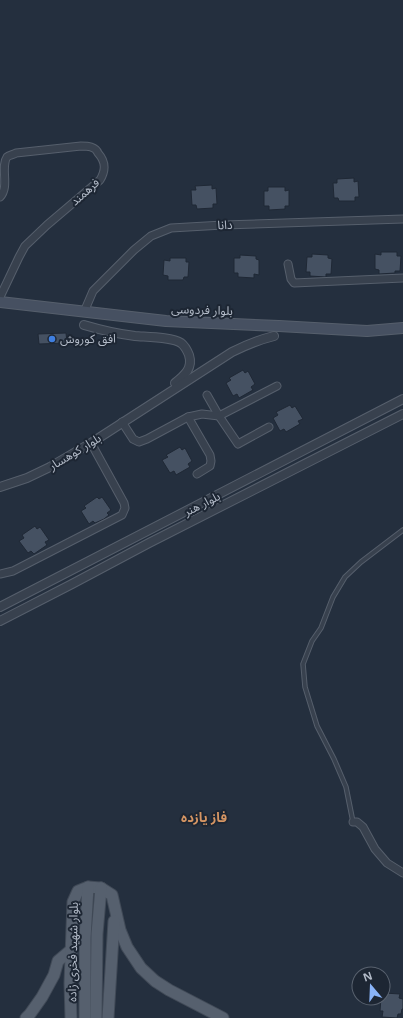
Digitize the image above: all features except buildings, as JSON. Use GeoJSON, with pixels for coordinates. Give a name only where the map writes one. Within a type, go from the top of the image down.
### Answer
{"type":"FeatureCollection","features":[{"type":"Feature","properties":{"kind":"main road","name":"بلوار فردوسی"},"geometry":{"type":"LineString","coordinates":[[0,302],[166,321],[367,331],[403,328]]}},
{"type":"Feature","properties":{"kind":"main road"},"geometry":{"type":"LineString","coordinates":[[71,1018],[70,983],[73,902],[78,891],[88,887],[102,888],[112,895],[120,930],[127,947],[141,968],[155,981],[169,990],[223,1018]]}},
{"type":"Feature","properties":{"kind":"main road","name":"بلوار شهید فخری زاده"},"geometry":{"type":"LineString","coordinates":[[85,1018],[85,938],[88,887]]}},
{"type":"Feature","properties":{"kind":"main road","name":"بلوار شهید فخری زاده"},"geometry":{"type":"LineString","coordinates":[[96,1018],[97,934],[102,888]]}},
{"type":"Feature","properties":{"kind":"main road"},"geometry":{"type":"LineString","coordinates":[[108,1018],[115,907]]}},
{"type":"Feature","properties":{"kind":"main road"},"geometry":{"type":"LineString","coordinates":[[26,1018],[54,976],[58,961],[71,950]]}},
{"type":"Feature","properties":{"kind":"street","name":"فرهمند"},"geometry":{"type":"LineString","coordinates":[[0,197],[2,195],[4,185],[2,168],[4,161],[8,156],[81,146],[91,147],[97,150],[105,165],[104,174],[100,180],[47,225],[25,246],[0,297]]}},
{"type":"Feature","properties":{"kind":"street","name":"دانا"},"geometry":{"type":"LineString","coordinates":[[84,312],[93,290],[134,250],[151,236],[172,228],[403,219]]}},
{"type":"Feature","properties":{"kind":"street"},"geometry":{"type":"LineString","coordinates":[[288,264],[291,279],[294,283],[403,278]]}},
{"type":"Feature","properties":{"kind":"street"},"geometry":{"type":"LineString","coordinates":[[84,325],[135,336],[180,342],[187,349],[191,361],[189,369],[182,378],[145,407]]}},
{"type":"Feature","properties":{"kind":"street"},"geometry":{"type":"LineString","coordinates":[[145,407],[232,352],[247,344],[274,336]]}},
{"type":"Feature","properties":{"kind":"street"},"geometry":{"type":"LineString","coordinates":[[122,422],[133,440],[139,442],[188,417],[202,414],[219,416],[277,386]]}},
{"type":"Feature","properties":{"kind":"street"},"geometry":{"type":"LineString","coordinates":[[207,395],[238,444],[269,427]]}},
{"type":"Feature","properties":{"kind":"street","name":"بلوار هنر"},"geometry":{"type":"LineString","coordinates":[[0,607],[403,399]]}},
{"type":"Feature","properties":{"kind":"street","name":"بلوار کوهسار"},"geometry":{"type":"LineString","coordinates":[[0,487],[27,478],[50,467],[145,407]]}},
{"type":"Feature","properties":{"kind":"street","name":"بلوار هنر"},"geometry":{"type":"LineString","coordinates":[[0,621],[72,584],[148,542],[403,414]]}},
{"type":"Feature","properties":{"kind":"street"},"geometry":{"type":"LineString","coordinates":[[188,417],[210,455],[211,461],[210,466],[196,474]]}},
{"type":"Feature","properties":{"kind":"street"},"geometry":{"type":"LineString","coordinates":[[0,574],[13,571],[122,515],[125,508],[124,503],[91,442]]}},
{"type":"Feature","properties":{"kind":"street"},"geometry":{"type":"LineString","coordinates":[[353,822],[357,822],[363,827],[375,848],[387,863],[403,873]]}},
{"type":"Feature","properties":{"kind":"lane"},"geometry":{"type":"LineString","coordinates":[[353,822],[346,787],[317,726],[305,687],[303,664],[312,641],[321,628],[333,597],[345,577],[361,562],[403,530]]}},
{"type":"Feature","properties":{"kind":"place","name":"افق کوروش"},"geometry":{"type":"Point","coordinates":[52,339]}},
{"type":"Feature","properties":{"kind":"district","name":"فاز یازده"},"geometry":{"type":"Point","coordinates":[204,817]}}]}
